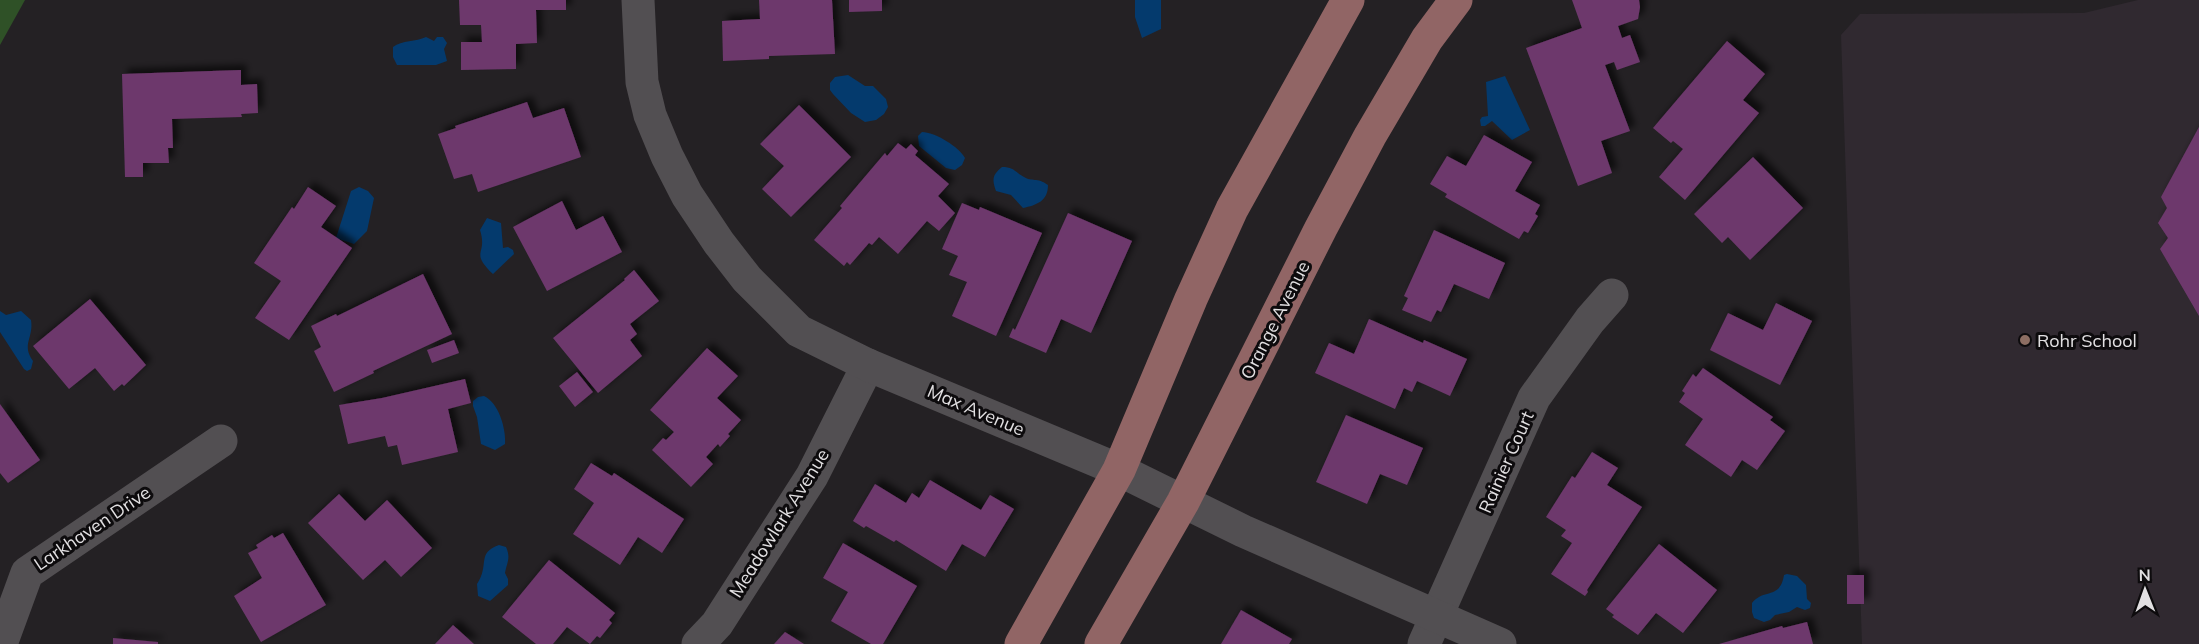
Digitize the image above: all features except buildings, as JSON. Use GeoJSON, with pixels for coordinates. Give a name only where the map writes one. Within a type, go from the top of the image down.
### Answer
{"type":"FeatureCollection","features":[{"type":"Feature","properties":{"kind":"main road"},"geometry":{"type":"LineString","coordinates":[[1021,644],[1119,470],[1191,299],[1232,209],[1348,0]]}},
{"type":"Feature","properties":{"kind":"main road","name":"Orange Avenue"},"geometry":{"type":"LineString","coordinates":[[1101,644],[1183,502],[1359,157],[1427,39],[1456,0]]}},
{"type":"Feature","properties":{"kind":"street","name":"Max Avenue"},"geometry":{"type":"LineString","coordinates":[[638,0],[642,82],[650,115],[667,156],[702,219],[747,279],[800,331],[868,365],[1119,470],[1243,531],[1431,630],[1500,644]]}},
{"type":"Feature","properties":{"kind":"street","name":"Rainier Court"},"geometry":{"type":"LineString","coordinates":[[1431,630],[1534,398],[1590,320],[1612,295]]}},
{"type":"Feature","properties":{"kind":"street","name":"Meadowlark Avenue"},"geometry":{"type":"LineString","coordinates":[[698,644],[717,624],[812,476],[868,365]]}},
{"type":"Feature","properties":{"kind":"street","name":"Larkhaven Drive"},"geometry":{"type":"LineString","coordinates":[[0,644],[27,573],[221,441]]}},
{"type":"Feature","properties":{"kind":"shaded area","name":"Rohr School"},"geometry":{"type":"Polygon","coordinates":[[[2138,0],[2199,0],[2199,644],[1862,644],[1841,35],[1860,14],[2084,13],[2138,0]]]}},
{"type":"Feature","properties":{"kind":"green space"},"geometry":{"type":"Polygon","coordinates":[[[0,0],[25,0],[0,45],[0,0]]]}},
{"type":"Feature","properties":{"kind":"water"},"geometry":{"type":"Polygon","coordinates":[[[1135,0],[1161,0],[1161,29],[1142,38],[1135,17],[1135,0]]]}},
{"type":"Feature","properties":{"kind":"water"},"geometry":{"type":"Polygon","coordinates":[[[426,37],[434,41],[437,37],[443,37],[447,43],[444,49],[447,61],[436,65],[397,65],[393,57],[393,47],[426,37]]]}},
{"type":"Feature","properties":{"kind":"water"},"geometry":{"type":"Polygon","coordinates":[[[848,75],[865,86],[873,86],[886,99],[888,107],[884,114],[876,120],[865,122],[851,113],[833,94],[830,90],[830,83],[835,77],[848,75]]]}},
{"type":"Feature","properties":{"kind":"water"},"geometry":{"type":"Polygon","coordinates":[[[1505,76],[1530,130],[1512,140],[1492,121],[1481,126],[1480,120],[1488,116],[1486,82],[1505,76]]]}},
{"type":"Feature","properties":{"kind":"water"},"geometry":{"type":"Polygon","coordinates":[[[922,132],[940,137],[958,149],[965,158],[962,165],[955,170],[946,168],[919,146],[918,136],[922,132]]]}},
{"type":"Feature","properties":{"kind":"water"},"geometry":{"type":"Polygon","coordinates":[[[1002,167],[1048,185],[1044,199],[1037,204],[1023,208],[1011,195],[996,191],[994,178],[1002,167]]]}},
{"type":"Feature","properties":{"kind":"water"},"geometry":{"type":"Polygon","coordinates":[[[359,187],[368,191],[374,198],[367,231],[354,244],[336,238],[351,191],[359,187]]]}},
{"type":"Feature","properties":{"kind":"water"},"geometry":{"type":"Polygon","coordinates":[[[487,218],[501,223],[503,248],[508,247],[513,250],[514,254],[493,274],[480,257],[482,238],[480,230],[487,218]]]}},
{"type":"Feature","properties":{"kind":"water"},"geometry":{"type":"Polygon","coordinates":[[[0,311],[6,315],[21,311],[31,320],[28,350],[33,361],[31,369],[27,371],[0,332],[0,311]]]}},
{"type":"Feature","properties":{"kind":"water"},"geometry":{"type":"Polygon","coordinates":[[[484,396],[498,410],[504,431],[505,444],[495,450],[481,444],[473,406],[473,401],[484,396]]]}},
{"type":"Feature","properties":{"kind":"water"},"geometry":{"type":"Polygon","coordinates":[[[499,545],[506,547],[508,554],[505,573],[508,585],[490,601],[478,596],[477,584],[483,571],[485,556],[492,548],[499,545]]]}},
{"type":"Feature","properties":{"kind":"water"},"geometry":{"type":"Polygon","coordinates":[[[1784,575],[1797,576],[1806,585],[1807,599],[1811,603],[1810,608],[1805,610],[1797,607],[1789,612],[1775,615],[1764,622],[1754,618],[1752,603],[1779,588],[1784,575]]]}},
{"type":"Feature","properties":{"kind":"place","name":"Rohr School"},"geometry":{"type":"Point","coordinates":[2025,340]}}]}
